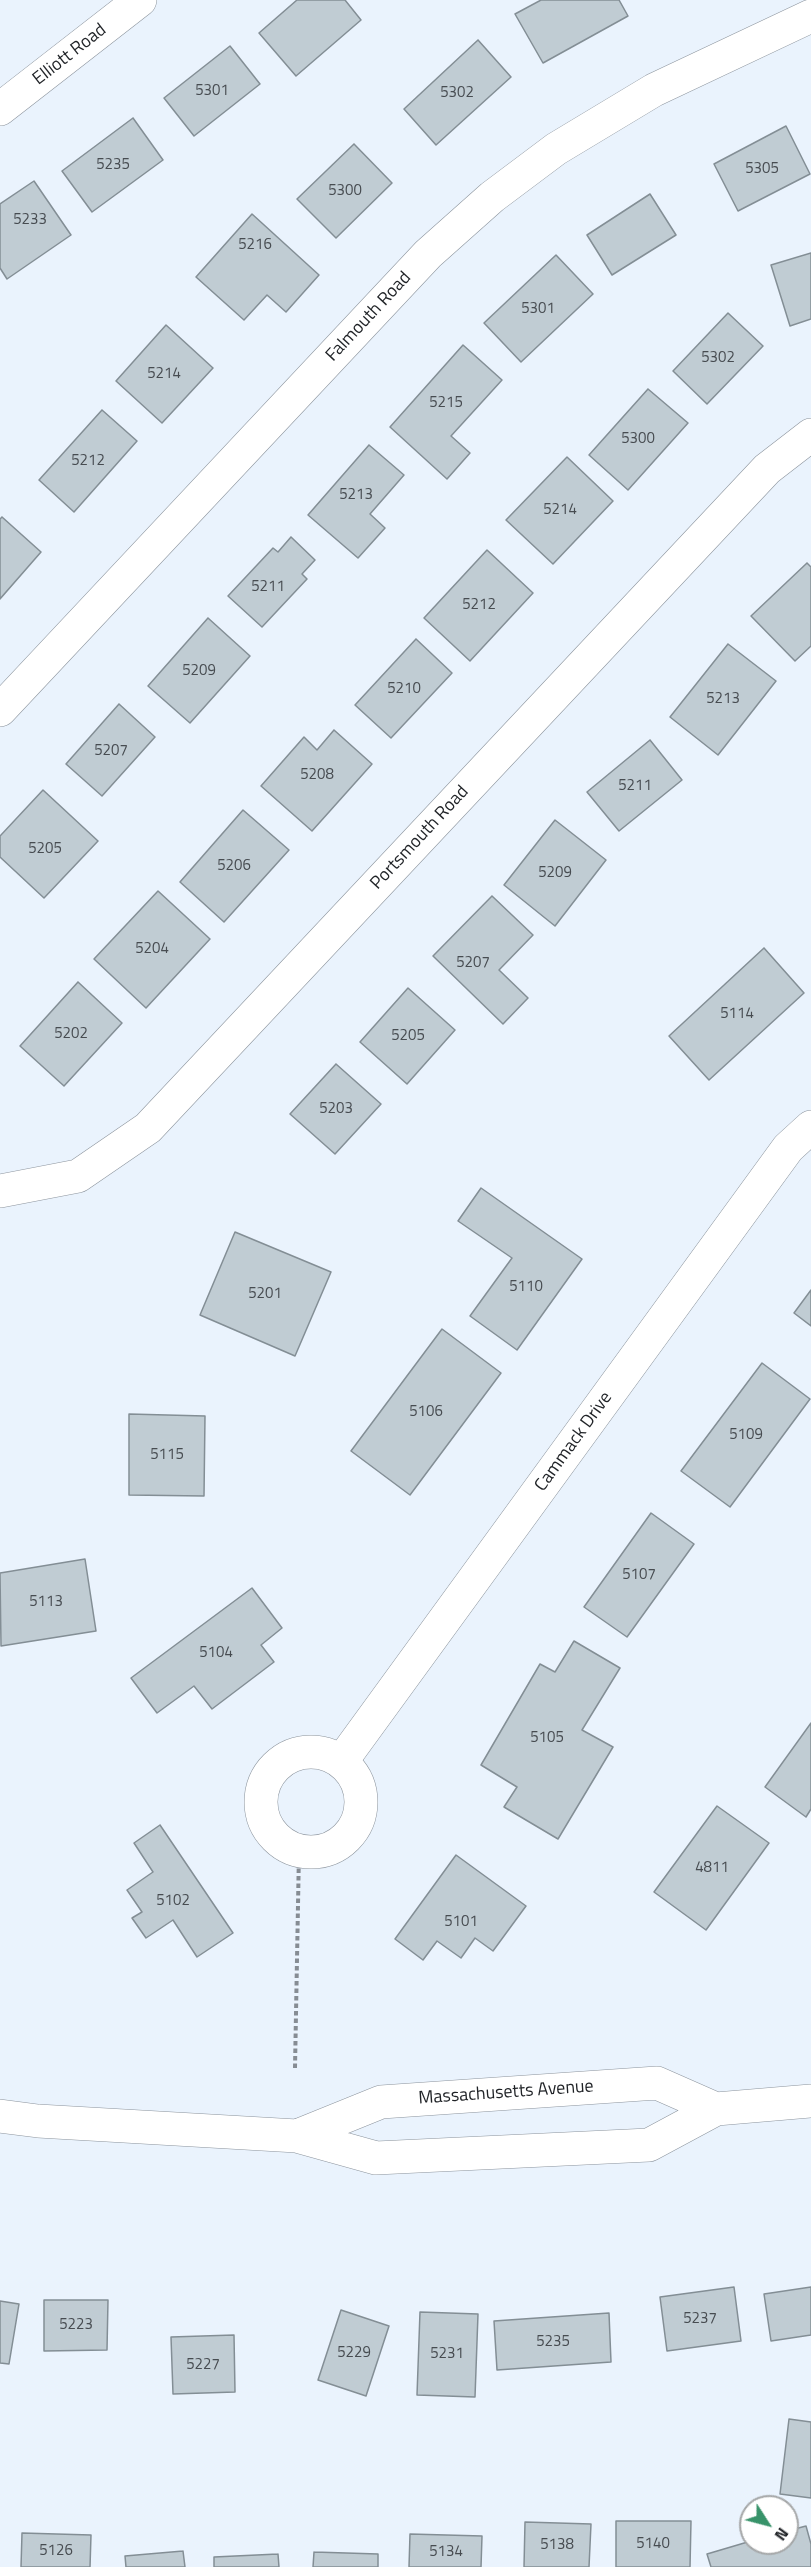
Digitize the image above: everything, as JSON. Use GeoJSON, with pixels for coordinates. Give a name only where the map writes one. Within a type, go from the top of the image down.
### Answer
{"type":"FeatureCollection","features":[{"type":"Feature","properties":{"kind":"street","name":"Elliott Road"},"geometry":{"type":"LineString","coordinates":[[7,94],[140,0]]}},
{"type":"Feature","properties":{"kind":"street","name":"Falmouth Road"},"geometry":{"type":"LineString","coordinates":[[0,710],[428,254],[492,197],[556,149],[654,90],[811,16]]}},
{"type":"Feature","properties":{"kind":"street","name":"Portsmouth Road"},"geometry":{"type":"LineString","coordinates":[[0,1191],[78,1176],[148,1128],[767,469],[811,435]]}},
{"type":"Feature","properties":{"kind":"street","name":"Cammack Drive"},"geometry":{"type":"LineString","coordinates":[[341,1762],[788,1148],[811,1127]]}},
{"type":"Feature","properties":{"kind":"street"},"geometry":{"type":"LineString","coordinates":[[311,1751],[327,1754],[341,1762],[353,1775],[360,1790],[361,1807],[356,1823],[346,1838],[332,1848],[316,1852],[299,1851],[284,1845],[272,1834],[264,1820],[260,1805],[269,1773],[281,1762],[295,1754],[311,1751]]}},
{"type":"Feature","properties":{"kind":"street","name":"Massachusetts Avenue"},"geometry":{"type":"LineString","coordinates":[[297,2136],[381,2102],[657,2083],[716,2109]]}},
{"type":"Feature","properties":{"kind":"street","name":"Massachusetts Avenue"},"geometry":{"type":"LineString","coordinates":[[0,2116],[39,2121],[297,2136],[376,2158],[649,2145],[716,2109],[811,2100]]}},
{"type":"Feature","properties":{"kind":"path"},"geometry":{"type":"LineString","coordinates":[[294,2068],[299,1851]]}},
{"type":"Feature","properties":{"kind":"building"},"geometry":{"type":"Polygon","coordinates":[[[297,0],[345,0],[361,20],[296,76],[259,33],[297,0]]]}},
{"type":"Feature","properties":{"kind":"building"},"geometry":{"type":"Polygon","coordinates":[[[541,0],[619,0],[628,16],[543,63],[515,14],[541,0]]]}},
{"type":"Feature","properties":{"kind":"building"},"geometry":{"type":"Polygon","coordinates":[[[478,40],[511,77],[436,145],[404,109],[478,40]]]}},
{"type":"Feature","properties":{"kind":"building"},"geometry":{"type":"Polygon","coordinates":[[[230,46],[260,84],[194,136],[164,98],[230,46]]]}},
{"type":"Feature","properties":{"kind":"building"},"geometry":{"type":"Polygon","coordinates":[[[133,118],[163,160],[92,212],[62,171],[133,118]]]}},
{"type":"Feature","properties":{"kind":"building"},"geometry":{"type":"Polygon","coordinates":[[[786,126],[810,174],[738,211],[714,164],[786,126]]]}},
{"type":"Feature","properties":{"kind":"building"},"geometry":{"type":"Polygon","coordinates":[[[354,144],[392,183],[336,238],[297,199],[354,144]]]}},
{"type":"Feature","properties":{"kind":"building"},"geometry":{"type":"Polygon","coordinates":[[[34,181],[71,235],[7,279],[0,268],[0,204],[34,181]]]}},
{"type":"Feature","properties":{"kind":"building"},"geometry":{"type":"Polygon","coordinates":[[[650,194],[676,235],[612,275],[587,235],[650,194]]]}},
{"type":"Feature","properties":{"kind":"building"},"geometry":{"type":"Polygon","coordinates":[[[252,214],[319,275],[286,312],[267,295],[244,320],[196,277],[252,214]]]}},
{"type":"Feature","properties":{"kind":"building"},"geometry":{"type":"Polygon","coordinates":[[[811,253],[811,319],[790,326],[771,265],[811,253]]]}},
{"type":"Feature","properties":{"kind":"building"},"geometry":{"type":"Polygon","coordinates":[[[556,255],[593,294],[521,362],[484,323],[556,255]]]}},
{"type":"Feature","properties":{"kind":"building"},"geometry":{"type":"Polygon","coordinates":[[[728,313],[763,346],[707,404],[673,371],[728,313]]]}},
{"type":"Feature","properties":{"kind":"building"},"geometry":{"type":"Polygon","coordinates":[[[166,325],[213,368],[162,423],[116,381],[166,325]]]}},
{"type":"Feature","properties":{"kind":"building"},"geometry":{"type":"Polygon","coordinates":[[[463,345],[502,380],[451,436],[470,453],[447,479],[390,427],[463,345]]]}},
{"type":"Feature","properties":{"kind":"building"},"geometry":{"type":"Polygon","coordinates":[[[648,389],[688,423],[628,490],[589,455],[648,389]]]}},
{"type":"Feature","properties":{"kind":"building"},"geometry":{"type":"Polygon","coordinates":[[[102,410],[137,441],[74,512],[39,480],[102,410]]]}},
{"type":"Feature","properties":{"kind":"building"},"geometry":{"type":"Polygon","coordinates":[[[369,445],[404,475],[370,514],[385,528],[358,558],[308,515],[369,445]]]}},
{"type":"Feature","properties":{"kind":"building"},"geometry":{"type":"Polygon","coordinates":[[[567,457],[613,501],[553,564],[506,520],[567,457]]]}},
{"type":"Feature","properties":{"kind":"building"},"geometry":{"type":"Polygon","coordinates":[[[2,517],[41,552],[0,599],[0,519],[2,517]]]}},
{"type":"Feature","properties":{"kind":"building"},"geometry":{"type":"Polygon","coordinates":[[[291,537],[315,560],[302,574],[307,579],[262,627],[228,596],[273,548],[278,552],[291,537]]]}},
{"type":"Feature","properties":{"kind":"building"},"geometry":{"type":"Polygon","coordinates":[[[487,550],[533,593],[470,661],[424,618],[487,550]]]}},
{"type":"Feature","properties":{"kind":"building"},"geometry":{"type":"Polygon","coordinates":[[[807,563],[811,567],[811,646],[795,661],[751,616],[807,563]]]}},
{"type":"Feature","properties":{"kind":"building"},"geometry":{"type":"Polygon","coordinates":[[[208,618],[250,656],[190,723],[148,686],[208,618]]]}},
{"type":"Feature","properties":{"kind":"building"},"geometry":{"type":"Polygon","coordinates":[[[416,639],[452,673],[391,738],[355,705],[416,639]]]}},
{"type":"Feature","properties":{"kind":"building"},"geometry":{"type":"Polygon","coordinates":[[[728,644],[776,681],[718,755],[670,717],[728,644]]]}},
{"type":"Feature","properties":{"kind":"building"},"geometry":{"type":"Polygon","coordinates":[[[119,704],[155,737],[102,796],[66,764],[119,704]]]}},
{"type":"Feature","properties":{"kind":"building"},"geometry":{"type":"Polygon","coordinates":[[[334,730],[372,764],[312,831],[261,786],[304,737],[317,750],[334,730]]]}},
{"type":"Feature","properties":{"kind":"building"},"geometry":{"type":"Polygon","coordinates":[[[650,740],[682,780],[619,831],[587,792],[650,740]]]}},
{"type":"Feature","properties":{"kind":"building"},"geometry":{"type":"Polygon","coordinates":[[[43,790],[98,841],[44,898],[0,857],[0,836],[43,790]]]}},
{"type":"Feature","properties":{"kind":"building"},"geometry":{"type":"Polygon","coordinates":[[[243,810],[289,850],[224,922],[180,882],[243,810]]]}},
{"type":"Feature","properties":{"kind":"building"},"geometry":{"type":"Polygon","coordinates":[[[555,820],[606,860],[555,926],[504,885],[555,820]]]}},
{"type":"Feature","properties":{"kind":"building"},"geometry":{"type":"Polygon","coordinates":[[[158,891],[210,939],[146,1008],[94,959],[158,891]]]}},
{"type":"Feature","properties":{"kind":"building"},"geometry":{"type":"Polygon","coordinates":[[[492,896],[533,935],[499,970],[528,998],[503,1024],[433,956],[492,896]]]}},
{"type":"Feature","properties":{"kind":"building"},"geometry":{"type":"Polygon","coordinates":[[[764,948],[804,993],[709,1080],[669,1036],[764,948]]]}},
{"type":"Feature","properties":{"kind":"building"},"geometry":{"type":"Polygon","coordinates":[[[78,982],[122,1023],[64,1086],[20,1046],[78,982]]]}},
{"type":"Feature","properties":{"kind":"building"},"geometry":{"type":"Polygon","coordinates":[[[408,988],[455,1030],[407,1084],[360,1042],[408,988]]]}},
{"type":"Feature","properties":{"kind":"building"},"geometry":{"type":"Polygon","coordinates":[[[336,1064],[381,1104],[335,1154],[290,1114],[336,1064]]]}},
{"type":"Feature","properties":{"kind":"building"},"geometry":{"type":"Polygon","coordinates":[[[481,1188],[582,1259],[517,1350],[470,1316],[512,1258],[458,1221],[481,1188]]]}},
{"type":"Feature","properties":{"kind":"building"},"geometry":{"type":"Polygon","coordinates":[[[235,1232],[331,1272],[295,1356],[200,1315],[235,1232]]]}},
{"type":"Feature","properties":{"kind":"building"},"geometry":{"type":"Polygon","coordinates":[[[811,1290],[811,1326],[794,1313],[811,1290]]]}},
{"type":"Feature","properties":{"kind":"building"},"geometry":{"type":"Polygon","coordinates":[[[442,1329],[501,1373],[410,1495],[351,1451],[442,1329]]]}},
{"type":"Feature","properties":{"kind":"building"},"geometry":{"type":"Polygon","coordinates":[[[762,1363],[810,1399],[730,1507],[681,1471],[762,1363]]]}},
{"type":"Feature","properties":{"kind":"building"},"geometry":{"type":"Polygon","coordinates":[[[129,1414],[205,1416],[204,1496],[129,1495],[129,1414]]]}},
{"type":"Feature","properties":{"kind":"building"},"geometry":{"type":"Polygon","coordinates":[[[651,1513],[694,1544],[627,1637],[584,1607],[651,1513]]]}},
{"type":"Feature","properties":{"kind":"building"},"geometry":{"type":"Polygon","coordinates":[[[85,1559],[96,1631],[1,1646],[0,1573],[85,1559]]]}},
{"type":"Feature","properties":{"kind":"building"},"geometry":{"type":"Polygon","coordinates":[[[252,1588],[282,1628],[261,1645],[274,1662],[212,1709],[194,1686],[157,1713],[131,1678],[252,1588]]]}},
{"type":"Feature","properties":{"kind":"building"},"geometry":{"type":"Polygon","coordinates":[[[574,1641],[620,1668],[582,1730],[613,1747],[558,1839],[504,1807],[517,1787],[481,1765],[540,1664],[555,1672],[574,1641]]]}},
{"type":"Feature","properties":{"kind":"building"},"geometry":{"type":"Polygon","coordinates":[[[811,1723],[811,1809],[806,1817],[765,1787],[811,1723]]]}},
{"type":"Feature","properties":{"kind":"building"},"geometry":{"type":"Polygon","coordinates":[[[717,1806],[769,1843],[706,1930],[654,1892],[717,1806]]]}},
{"type":"Feature","properties":{"kind":"building"},"geometry":{"type":"Polygon","coordinates":[[[160,1825],[233,1933],[197,1957],[173,1920],[146,1938],[132,1918],[142,1912],[127,1890],[153,1872],[134,1843],[160,1825]]]}},
{"type":"Feature","properties":{"kind":"building"},"geometry":{"type":"Polygon","coordinates":[[[456,1855],[526,1906],[493,1951],[475,1938],[461,1958],[437,1941],[423,1960],[395,1939],[456,1855]]]}},
{"type":"Feature","properties":{"kind":"building"},"geometry":{"type":"Polygon","coordinates":[[[734,2287],[741,2341],[667,2351],[660,2297],[734,2287]]]}},
{"type":"Feature","properties":{"kind":"building"},"geometry":{"type":"Polygon","coordinates":[[[811,2287],[811,2335],[771,2341],[764,2294],[811,2287]]]}},
{"type":"Feature","properties":{"kind":"building"},"geometry":{"type":"Polygon","coordinates":[[[44,2300],[108,2300],[107,2350],[44,2351],[44,2300]]]}},
{"type":"Feature","properties":{"kind":"building"},"geometry":{"type":"Polygon","coordinates":[[[0,2301],[19,2304],[9,2364],[0,2363],[0,2301]]]}},
{"type":"Feature","properties":{"kind":"building"},"geometry":{"type":"Polygon","coordinates":[[[341,2310],[389,2326],[366,2396],[318,2380],[341,2310]]]}},
{"type":"Feature","properties":{"kind":"building"},"geometry":{"type":"Polygon","coordinates":[[[420,2312],[478,2314],[475,2397],[417,2395],[420,2312]]]}},
{"type":"Feature","properties":{"kind":"building"},"geometry":{"type":"Polygon","coordinates":[[[609,2313],[611,2362],[497,2370],[494,2321],[609,2313]]]}},
{"type":"Feature","properties":{"kind":"building"},"geometry":{"type":"Polygon","coordinates":[[[234,2335],[235,2392],[173,2394],[171,2337],[234,2335]]]}},
{"type":"Feature","properties":{"kind":"building"},"geometry":{"type":"Polygon","coordinates":[[[789,2419],[811,2422],[811,2498],[780,2494],[789,2419]]]}},
{"type":"Feature","properties":{"kind":"building"},"geometry":{"type":"Polygon","coordinates":[[[616,2521],[691,2521],[690,2567],[616,2567],[616,2521]]]}},
{"type":"Feature","properties":{"kind":"building"},"geometry":{"type":"Polygon","coordinates":[[[525,2522],[591,2524],[589,2567],[524,2567],[525,2522]]]}},
{"type":"Feature","properties":{"kind":"building"},"geometry":{"type":"Polygon","coordinates":[[[806,2526],[811,2544],[811,2567],[711,2567],[707,2554],[739,2545],[739,2555],[799,2555],[799,2528],[806,2526]]]}},
{"type":"Feature","properties":{"kind":"building"},"geometry":{"type":"Polygon","coordinates":[[[22,2533],[91,2535],[90,2567],[21,2567],[22,2533]]]}},
{"type":"Feature","properties":{"kind":"building"},"geometry":{"type":"Polygon","coordinates":[[[410,2534],[482,2536],[481,2567],[409,2567],[410,2534]]]}},
{"type":"Feature","properties":{"kind":"building"},"geometry":{"type":"Polygon","coordinates":[[[183,2551],[185,2567],[126,2567],[125,2556],[183,2551]]]}},
{"type":"Feature","properties":{"kind":"building"},"geometry":{"type":"Polygon","coordinates":[[[314,2552],[378,2554],[378,2567],[313,2567],[314,2552]]]}},
{"type":"Feature","properties":{"kind":"building"},"geometry":{"type":"Polygon","coordinates":[[[278,2554],[279,2567],[214,2567],[214,2557],[278,2554]]]}}]}
